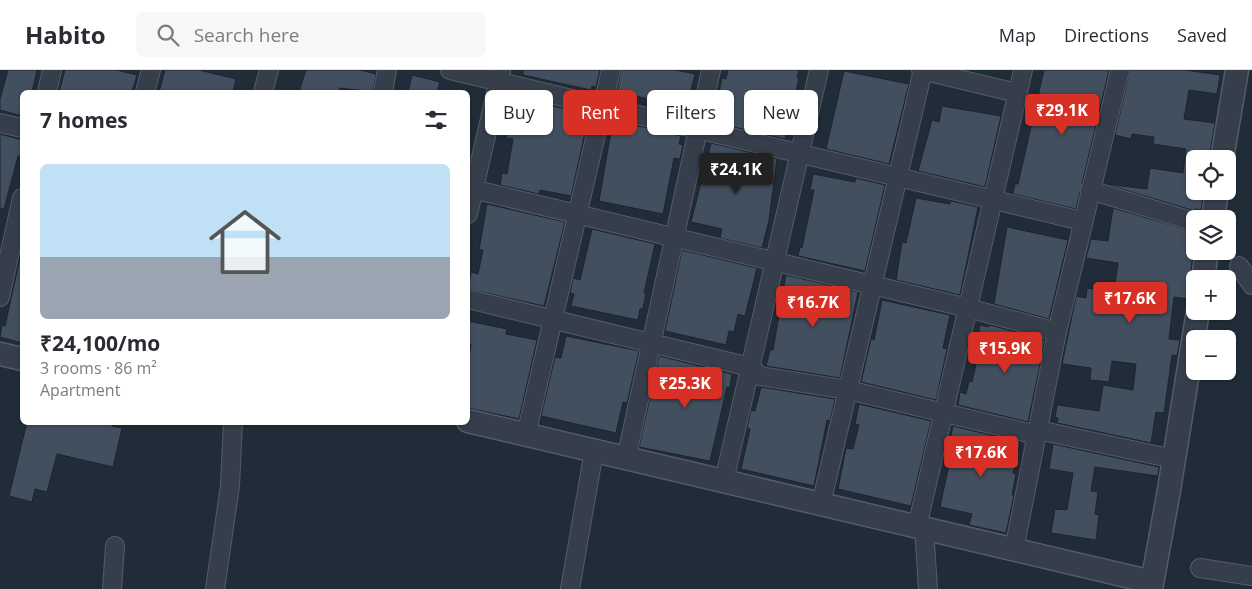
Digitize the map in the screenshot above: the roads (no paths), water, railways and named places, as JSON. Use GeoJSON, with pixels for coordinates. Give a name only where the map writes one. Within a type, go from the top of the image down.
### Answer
{"type":"FeatureCollection","features":[{"type":"Feature","properties":{"kind":"street"},"geometry":{"type":"LineString","coordinates":[[47,90],[52,70]]}},
{"type":"Feature","properties":{"kind":"street"},"geometry":{"type":"LineString","coordinates":[[146,90],[151,70]]}},
{"type":"Feature","properties":{"kind":"street"},"geometry":{"type":"LineString","coordinates":[[383,90],[387,70]]}},
{"type":"Feature","properties":{"kind":"street"},"geometry":{"type":"LineString","coordinates":[[450,70],[500,76],[563,95]]}},
{"type":"Feature","properties":{"kind":"street"},"geometry":{"type":"LineString","coordinates":[[606,90],[611,70]]}},
{"type":"Feature","properties":{"kind":"street"},"geometry":{"type":"LineString","coordinates":[[707,90],[711,70]]}},
{"type":"Feature","properties":{"kind":"street"},"geometry":{"type":"LineString","coordinates":[[724,482],[819,70]]}},
{"type":"Feature","properties":{"kind":"street"},"geometry":{"type":"LineString","coordinates":[[821,504],[922,70],[1017,93]]}},
{"type":"Feature","properties":{"kind":"street"},"geometry":{"type":"LineString","coordinates":[[928,589],[920,528],[943,413],[1023,70]]}},
{"type":"Feature","properties":{"kind":"street"},"geometry":{"type":"LineString","coordinates":[[1014,550],[1057,332],[1082,221],[1120,70]]}},
{"type":"Feature","properties":{"kind":"street"},"geometry":{"type":"LineString","coordinates":[[1223,150],[1236,70]]}},
{"type":"Feature","properties":{"kind":"street"},"geometry":{"type":"LineString","coordinates":[[263,90],[265,71]]}},
{"type":"Feature","properties":{"kind":"street"},"geometry":{"type":"LineString","coordinates":[[500,76],[470,189],[968,308],[1057,332]]}},
{"type":"Feature","properties":{"kind":"street"},"geometry":{"type":"LineString","coordinates":[[0,123],[20,128]]}},
{"type":"Feature","properties":{"kind":"street"},"geometry":{"type":"LineString","coordinates":[[526,435],[595,135]]}},
{"type":"Feature","properties":{"kind":"street"},"geometry":{"type":"LineString","coordinates":[[626,459],[697,135]]}},
{"type":"Feature","properties":{"kind":"street"},"geometry":{"type":"LineString","coordinates":[[724,135],[1082,221]]}},
{"type":"Feature","properties":{"kind":"street"},"geometry":{"type":"LineString","coordinates":[[1090,190],[1186,219]]}},
{"type":"Feature","properties":{"kind":"street"},"geometry":{"type":"LineString","coordinates":[[0,297],[12,235],[20,205]]}},
{"type":"Feature","properties":{"kind":"street"},"geometry":{"type":"LineString","coordinates":[[1238,266],[1252,285]]}},
{"type":"Feature","properties":{"kind":"street"},"geometry":{"type":"LineString","coordinates":[[470,299],[750,367],[760,376],[848,390],[1037,433],[1174,459]]}},
{"type":"Feature","properties":{"kind":"street"},"geometry":{"type":"LineString","coordinates":[[470,421],[1014,550],[1151,585],[1197,320]]}},
{"type":"Feature","properties":{"kind":"street"},"geometry":{"type":"LineString","coordinates":[[0,354],[20,359]]}},
{"type":"Feature","properties":{"kind":"street"},"geometry":{"type":"LineString","coordinates":[[215,589],[230,486],[233,425]]}},
{"type":"Feature","properties":{"kind":"street"},"geometry":{"type":"LineString","coordinates":[[570,589],[594,451]]}},
{"type":"Feature","properties":{"kind":"street"},"geometry":{"type":"LineString","coordinates":[[112,589],[115,546]]}},
{"type":"Feature","properties":{"kind":"street"},"geometry":{"type":"LineString","coordinates":[[1200,568],[1252,576]]}}]}
